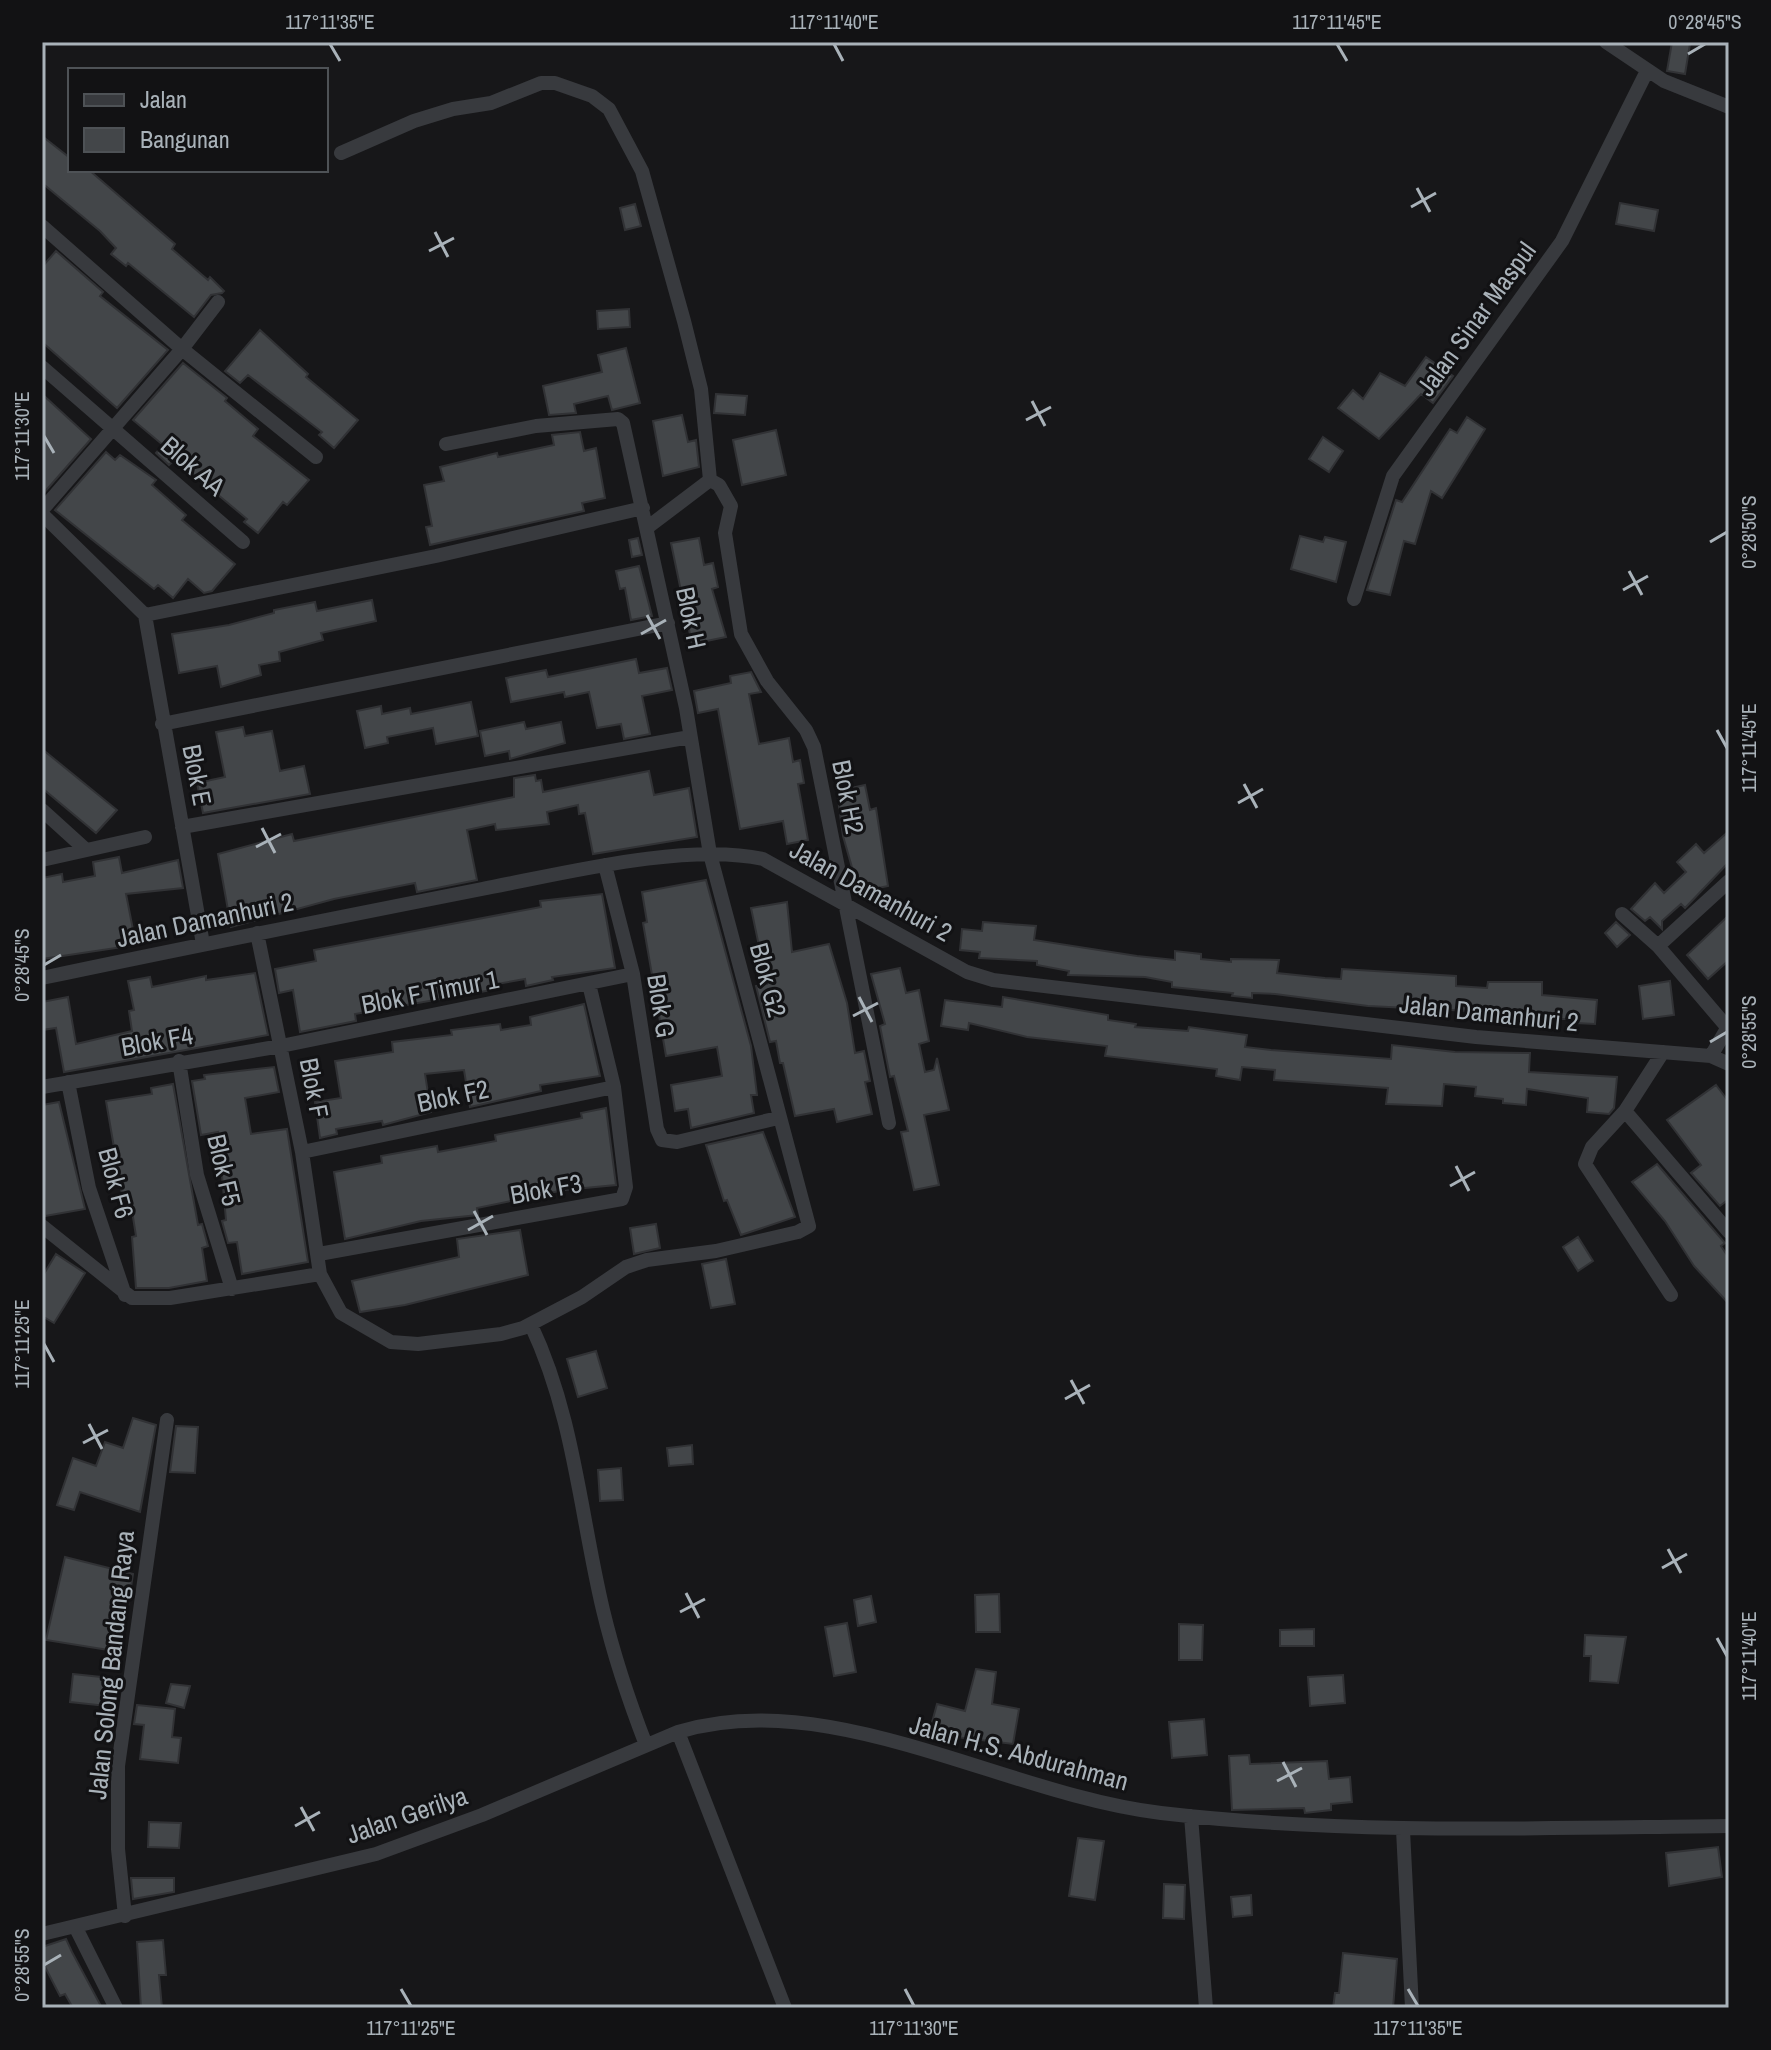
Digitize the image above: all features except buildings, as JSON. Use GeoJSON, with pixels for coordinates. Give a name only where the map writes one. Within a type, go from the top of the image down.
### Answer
{"type":"FeatureCollection","features":[{"type":"Feature","properties":{"kind":"street"},"geometry":{"type":"LineString","coordinates":[[1606,42],[1664,81],[1729,107]]}},
{"type":"Feature","properties":{"kind":"street","name":"Jalan Sinar Maspul"},"geometry":{"type":"LineString","coordinates":[[1354,599],[1393,476],[1562,241],[1647,71]]}},
{"type":"Feature","properties":{"kind":"street"},"geometry":{"type":"LineString","coordinates":[[341,153],[414,121],[453,109],[491,103],[541,83],[555,83],[592,96],[609,109],[642,171],[684,321],[701,389],[710,480],[648,527]]}},
{"type":"Feature","properties":{"kind":"street"},"geometry":{"type":"LineString","coordinates":[[42,226],[182,349],[316,457]]}},
{"type":"Feature","properties":{"kind":"street"},"geometry":{"type":"LineString","coordinates":[[218,302],[182,349],[112,426],[42,512],[145,615],[436,556],[643,508]]}},
{"type":"Feature","properties":{"kind":"street","name":"Blok AA"},"geometry":{"type":"LineString","coordinates":[[42,367],[243,542]]}},
{"type":"Feature","properties":{"kind":"street","name":"Blok H"},"geometry":{"type":"LineString","coordinates":[[446,444],[536,426],[596,419],[618,419],[623,423],[668,623],[710,854]]}},
{"type":"Feature","properties":{"kind":"street","name":"Blok H2"},"geometry":{"type":"LineString","coordinates":[[710,480],[719,485],[731,506],[725,533],[744,643],[814,747],[889,1123]]}},
{"type":"Feature","properties":{"kind":"street","name":"Blok E"},"geometry":{"type":"LineString","coordinates":[[145,615],[203,944]]}},
{"type":"Feature","properties":{"kind":"street"},"geometry":{"type":"LineString","coordinates":[[162,724],[668,623]]}},
{"type":"Feature","properties":{"kind":"street"},"geometry":{"type":"LineString","coordinates":[[182,827],[690,737]]}},
{"type":"Feature","properties":{"kind":"street"},"geometry":{"type":"LineString","coordinates":[[42,810],[85,849]]}},
{"type":"Feature","properties":{"kind":"street"},"geometry":{"type":"LineString","coordinates":[[42,860],[145,837]]}},
{"type":"Feature","properties":{"kind":"street","name":"Jalan Damanhuri 2"},"geometry":{"type":"LineString","coordinates":[[42,978],[605,865],[710,854],[763,859],[967,972],[993,980],[1476,1037],[1711,1056]]}},
{"type":"Feature","properties":{"kind":"street","name":"Blok G2"},"geometry":{"type":"LineString","coordinates":[[531,1325],[626,1267],[647,1260],[716,1251],[804,1231],[808,1217],[778,1118],[710,854]]}},
{"type":"Feature","properties":{"kind":"street","name":"Blok G"},"geometry":{"type":"LineString","coordinates":[[605,865],[633,974],[657,1129],[662,1140],[677,1142],[778,1118]]}},
{"type":"Feature","properties":{"kind":"street"},"geometry":{"type":"LineString","coordinates":[[1658,946],[1729,881]]}},
{"type":"Feature","properties":{"kind":"street"},"geometry":{"type":"LineString","coordinates":[[1622,914],[1658,946],[1728,1026],[1711,1056],[1729,1064]]}},
{"type":"Feature","properties":{"kind":"street","name":"Blok F"},"geometry":{"type":"LineString","coordinates":[[257,933],[302,1152],[320,1274]]}},
{"type":"Feature","properties":{"kind":"street","name":"Blok F Timur 1"},"geometry":{"type":"LineString","coordinates":[[281,1046],[633,974]]}},
{"type":"Feature","properties":{"kind":"street"},"geometry":{"type":"LineString","coordinates":[[589,984],[614,1087]]}},
{"type":"Feature","properties":{"kind":"street","name":"Blok F4"},"geometry":{"type":"LineString","coordinates":[[42,1087],[179,1061],[281,1046]]}},
{"type":"Feature","properties":{"kind":"street"},"geometry":{"type":"LineString","coordinates":[[1663,1052],[1625,1111],[1592,1147],[1585,1164],[1671,1295]]}},
{"type":"Feature","properties":{"kind":"street","name":"Blok F5"},"geometry":{"type":"LineString","coordinates":[[179,1061],[197,1175],[232,1289]]}},
{"type":"Feature","properties":{"kind":"street","name":"Blok F6"},"geometry":{"type":"LineString","coordinates":[[68,1082],[89,1188],[125,1295]]}},
{"type":"Feature","properties":{"kind":"street","name":"Blok F2"},"geometry":{"type":"LineString","coordinates":[[302,1152],[614,1087]]}},
{"type":"Feature","properties":{"kind":"street","name":"Blok F3"},"geometry":{"type":"LineString","coordinates":[[319,1254],[622,1199],[626,1187],[614,1087]]}},
{"type":"Feature","properties":{"kind":"street"},"geometry":{"type":"LineString","coordinates":[[1625,1111],[1729,1232]]}},
{"type":"Feature","properties":{"kind":"street"},"geometry":{"type":"LineString","coordinates":[[42,1226],[125,1295],[153,1300],[320,1274],[341,1313],[391,1342],[405,1345],[501,1334],[531,1325],[555,1379],[573,1447],[603,1611],[642,1747]]}},
{"type":"Feature","properties":{"kind":"street","name":"Jalan Solong Bandang Raya"},"geometry":{"type":"LineString","coordinates":[[125,1916],[118,1849],[118,1766],[167,1420]]}},
{"type":"Feature","properties":{"kind":"street","name":"Jalan H.S. Abdurahman"},"geometry":{"type":"LineString","coordinates":[[642,1747],[701,1725],[783,1721],[849,1730],[1118,1807],[1191,1816],[1403,1830],[1729,1826]]}},
{"type":"Feature","properties":{"kind":"street"},"geometry":{"type":"LineString","coordinates":[[678,1732],[785,2008]]}},
{"type":"Feature","properties":{"kind":"street","name":"Jalan Gerilya"},"geometry":{"type":"LineString","coordinates":[[42,1934],[376,1854],[482,1815],[642,1747]]}},
{"type":"Feature","properties":{"kind":"street"},"geometry":{"type":"LineString","coordinates":[[1191,1816],[1206,2008]]}},
{"type":"Feature","properties":{"kind":"street"},"geometry":{"type":"LineString","coordinates":[[1403,1830],[1412,2008]]}},
{"type":"Feature","properties":{"kind":"street"},"geometry":{"type":"LineString","coordinates":[[76,1928],[116,2008]]}}]}
